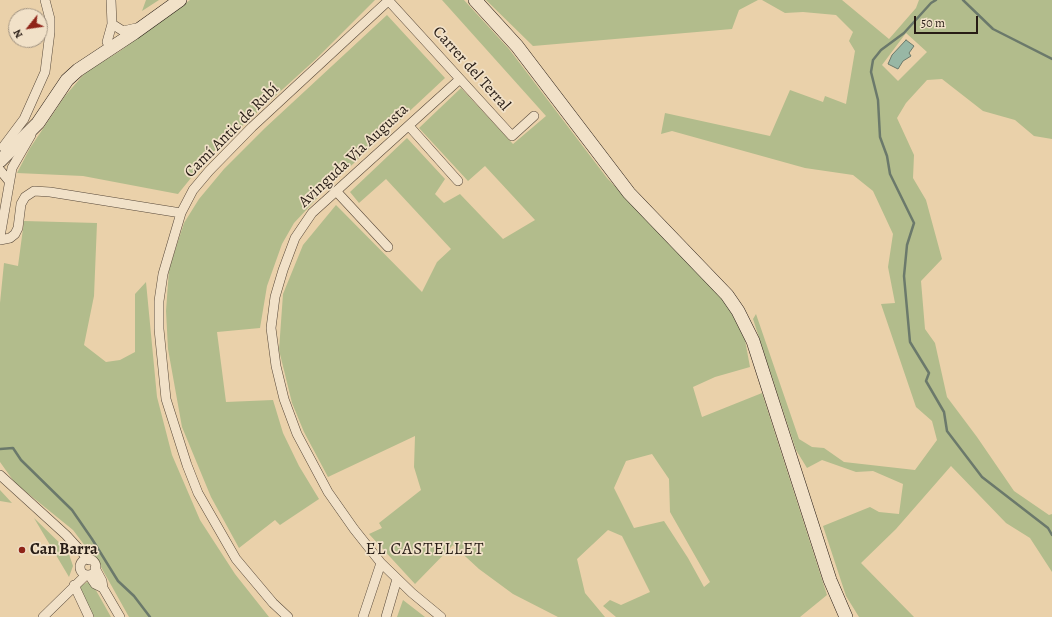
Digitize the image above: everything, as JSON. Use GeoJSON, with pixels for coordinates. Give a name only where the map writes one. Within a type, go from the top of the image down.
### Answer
{"type":"FeatureCollection","features":[{"type":"Feature","properties":{"kind":"main road"},"geometry":{"type":"LineString","coordinates":[[1,149],[70,71],[123,30],[169,0]]}},
{"type":"Feature","properties":{"kind":"main road"},"geometry":{"type":"LineString","coordinates":[[0,161],[38,123],[60,90],[78,70],[180,0]]}},
{"type":"Feature","properties":{"kind":"main road"},"geometry":{"type":"LineString","coordinates":[[475,0],[517,46],[629,193],[727,295],[738,310],[754,345],[830,580],[846,617]]}},
{"type":"Feature","properties":{"kind":"street"},"geometry":{"type":"LineString","coordinates":[[1,149],[24,119],[45,72],[50,32],[50,19],[45,0]]}},
{"type":"Feature","properties":{"kind":"street"},"geometry":{"type":"LineString","coordinates":[[107,42],[112,24],[111,0]]}},
{"type":"Feature","properties":{"kind":"street","name":"Carrer del Terral"},"geometry":{"type":"LineString","coordinates":[[388,0],[512,136],[534,116]]}},
{"type":"Feature","properties":{"kind":"street","name":"Camí Antic de Rubí"},"geometry":{"type":"LineString","coordinates":[[288,617],[273,603],[236,559],[198,493],[187,465],[166,399],[159,329],[159,301],[163,274],[181,212],[193,190],[209,171],[252,127],[388,0]]}},
{"type":"Feature","properties":{"kind":"street"},"geometry":{"type":"LineString","coordinates":[[112,24],[123,30],[132,30],[147,24]]}},
{"type":"Feature","properties":{"kind":"street","name":"Avinguda Via Augusta"},"geometry":{"type":"LineString","coordinates":[[441,617],[381,563],[341,512],[316,471],[297,434],[284,399],[276,366],[271,328],[275,297],[283,270],[295,238],[312,213],[460,79]]}},
{"type":"Feature","properties":{"kind":"street"},"geometry":{"type":"LineString","coordinates":[[38,123],[15,161],[9,181],[0,238],[10,238],[15,234],[18,228],[21,204],[24,197],[34,191],[50,192],[181,212]]}},
{"type":"Feature","properties":{"kind":"street"},"geometry":{"type":"LineString","coordinates":[[408,126],[458,182]]}},
{"type":"Feature","properties":{"kind":"street"},"geometry":{"type":"LineString","coordinates":[[0,170],[9,181]]}},
{"type":"Feature","properties":{"kind":"street"},"geometry":{"type":"LineString","coordinates":[[336,191],[388,247]]}},
{"type":"Feature","properties":{"kind":"street"},"geometry":{"type":"LineString","coordinates":[[0,475],[66,535],[77,549],[82,552],[87,569],[102,581],[103,588],[120,617]]}},
{"type":"Feature","properties":{"kind":"street"},"geometry":{"type":"LineString","coordinates":[[363,617],[381,563]]}},
{"type":"Feature","properties":{"kind":"street"},"geometry":{"type":"LineString","coordinates":[[43,617],[74,585],[87,569]]}},
{"type":"Feature","properties":{"kind":"street"},"geometry":{"type":"LineString","coordinates":[[386,617],[397,579]]}},
{"type":"Feature","properties":{"kind":"street"},"geometry":{"type":"LineString","coordinates":[[74,585],[89,617]]}},
{"type":"Feature","properties":{"kind":"green space"},"geometry":{"type":"Polygon","coordinates":[[[146,0],[159,0],[142,11],[146,0]]]}},
{"type":"Feature","properties":{"kind":"green space"},"geometry":{"type":"Polygon","coordinates":[[[190,0],[375,0],[316,59],[208,157],[178,194],[83,176],[17,173],[30,148],[65,96],[85,73],[120,51],[190,0]]]}},
{"type":"Feature","properties":{"kind":"green space"},"geometry":{"type":"Polygon","coordinates":[[[442,0],[464,0],[509,49],[607,178],[694,268],[728,306],[745,340],[750,367],[715,377],[693,387],[702,417],[762,393],[827,595],[800,617],[616,617],[603,606],[610,600],[621,605],[650,592],[622,536],[608,530],[577,559],[585,593],[605,617],[558,617],[513,594],[479,569],[453,545],[415,584],[369,534],[382,528],[379,523],[421,490],[414,467],[415,436],[328,477],[304,432],[292,403],[279,350],[283,294],[303,245],[336,205],[422,292],[437,262],[451,249],[386,179],[359,203],[350,192],[407,138],[445,179],[435,194],[444,203],[460,194],[503,239],[535,220],[485,166],[468,181],[419,128],[461,88],[513,144],[546,116],[442,0]],[[652,454],[626,461],[614,488],[634,528],[664,521],[688,558],[704,587],[710,582],[670,512],[669,479],[652,454]]]}},
{"type":"Feature","properties":{"kind":"green space"},"geometry":{"type":"Polygon","coordinates":[[[486,0],[758,0],[739,10],[732,29],[533,46],[486,0]]]}},
{"type":"Feature","properties":{"kind":"green space"},"geometry":{"type":"Polygon","coordinates":[[[762,0],[842,0],[889,39],[916,8],[919,0],[1052,0],[1052,139],[1034,136],[1015,120],[983,111],[942,79],[927,80],[906,103],[897,118],[914,155],[913,178],[926,200],[942,259],[921,281],[925,329],[935,343],[947,397],[977,437],[1014,491],[1049,515],[1052,514],[1052,572],[1030,538],[1006,523],[951,466],[896,529],[861,563],[914,617],[859,617],[846,596],[823,526],[870,507],[879,512],[899,514],[903,484],[873,471],[856,472],[822,460],[807,468],[796,450],[753,319],[756,314],[799,439],[812,447],[824,448],[844,462],[915,470],[937,440],[932,421],[916,407],[881,304],[895,303],[888,267],[893,234],[873,191],[853,175],[805,168],[672,131],[661,134],[665,113],[770,136],[790,90],[823,102],[825,96],[846,104],[855,51],[849,41],[853,32],[836,15],[803,12],[785,13],[762,0]],[[906,33],[882,65],[898,81],[927,52],[906,33]]]}},
{"type":"Feature","properties":{"kind":"green space"},"geometry":{"type":"Polygon","coordinates":[[[387,15],[445,78],[323,192],[294,223],[282,244],[267,286],[260,328],[217,332],[226,402],[273,400],[283,433],[299,466],[319,499],[280,525],[275,520],[239,548],[211,497],[182,427],[168,349],[166,311],[169,269],[184,223],[199,199],[224,169],[265,128],[387,15]]]}},
{"type":"Feature","properties":{"kind":"green space"},"geometry":{"type":"Polygon","coordinates":[[[24,221],[97,223],[94,296],[84,345],[106,362],[120,360],[135,352],[135,294],[146,282],[157,397],[172,455],[200,520],[235,574],[269,617],[129,617],[101,567],[73,530],[15,483],[0,462],[0,303],[4,263],[18,266],[24,221]]]}},
{"type":"Feature","properties":{"kind":"green space"},"geometry":{"type":"Polygon","coordinates":[[[0,490],[12,503],[0,501],[0,490]]]}},
{"type":"Feature","properties":{"kind":"green space"},"geometry":{"type":"Polygon","coordinates":[[[34,518],[68,551],[73,566],[69,577],[34,518]]]}},
{"type":"Feature","properties":{"kind":"green space"},"geometry":{"type":"Polygon","coordinates":[[[87,582],[93,585],[111,617],[92,617],[80,590],[81,586],[87,582]]]}},
{"type":"Feature","properties":{"kind":"green space"},"geometry":{"type":"Polygon","coordinates":[[[403,600],[425,617],[397,617],[403,600]]]}},
{"type":"Feature","properties":{"kind":"shaded area"},"geometry":{"type":"Polygon","coordinates":[[[906,40],[914,46],[909,53],[911,56],[903,61],[898,69],[888,64],[892,55],[906,40]]]}},
{"type":"Feature","properties":{"kind":"waterway"},"geometry":{"type":"LineString","coordinates":[[936,0],[931,3],[904,33],[881,50],[873,60],[871,72],[878,100],[880,137],[887,156],[890,174],[914,223],[907,245],[904,276],[910,342],[929,373],[926,381],[944,412],[947,431],[982,477],[1048,528],[1052,535]]}},
{"type":"Feature","properties":{"kind":"waterway"},"geometry":{"type":"LineString","coordinates":[[963,0],[993,29],[1052,59]]}},
{"type":"Feature","properties":{"kind":"waterway"},"geometry":{"type":"LineString","coordinates":[[0,449],[13,448],[21,460],[72,510],[118,581],[134,596],[150,617]]}},
{"type":"Feature","properties":{"kind":"place","name":"Can Barra"},"geometry":{"type":"Point","coordinates":[22,550]}},
{"type":"Feature","properties":{"kind":"district","name":"EL CASTELLET"},"geometry":{"type":"Point","coordinates":[425,550]}}]}
